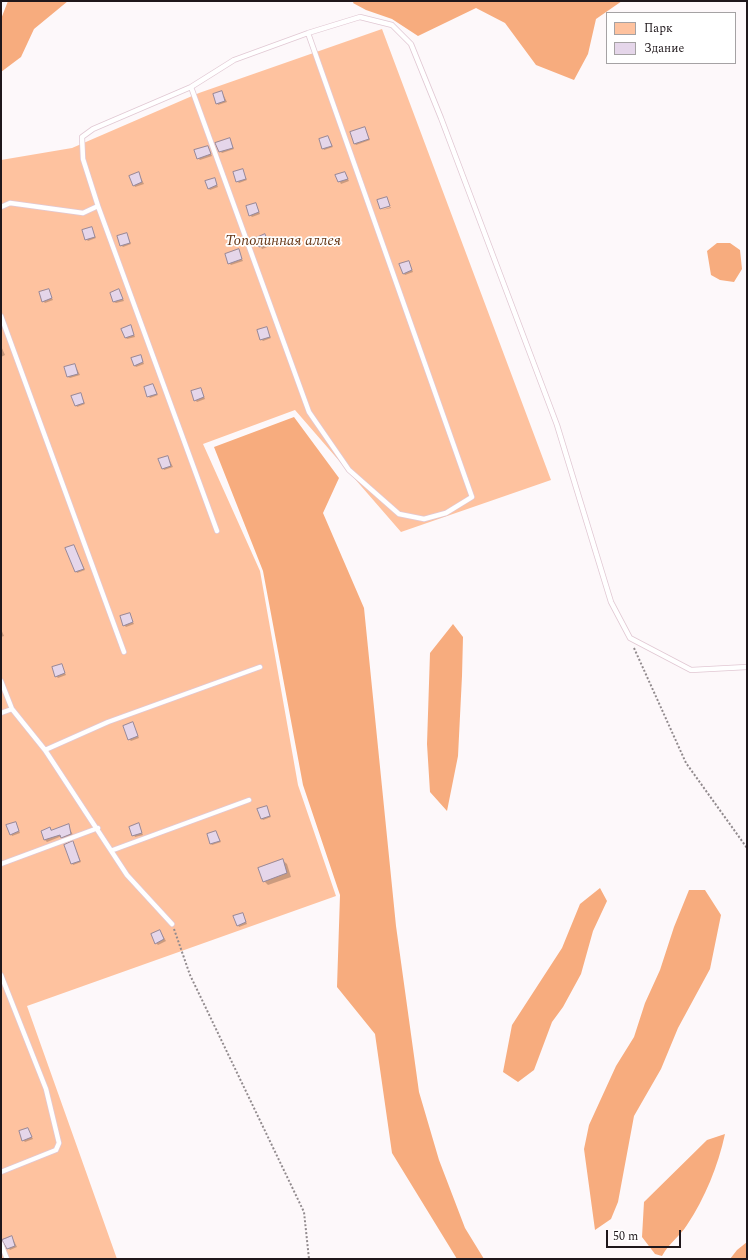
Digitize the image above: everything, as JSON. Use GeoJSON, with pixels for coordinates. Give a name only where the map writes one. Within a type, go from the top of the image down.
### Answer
{"type":"FeatureCollection","features":[{"type":"Feature","properties":{"kind":"lane"},"geometry":{"type":"LineString","coordinates":[[217,531],[98,206],[83,159],[82,137],[93,129],[190,87],[234,60],[308,33],[360,17],[392,25],[411,44],[441,118],[557,425],[611,602],[630,638],[691,670],[747,667]]}},
{"type":"Feature","properties":{"kind":"lane"},"geometry":{"type":"LineString","coordinates":[[190,87],[309,412],[349,470],[399,514],[424,519],[446,513],[472,497],[308,33]]}},
{"type":"Feature","properties":{"kind":"lane"},"geometry":{"type":"LineString","coordinates":[[1,207],[10,203],[82,213],[98,206]]}},
{"type":"Feature","properties":{"kind":"lane"},"geometry":{"type":"LineString","coordinates":[[1,316],[124,652]]}},
{"type":"Feature","properties":{"kind":"lane"},"geometry":{"type":"LineString","coordinates":[[45,750],[108,722],[260,667]]}},
{"type":"Feature","properties":{"kind":"lane"},"geometry":{"type":"LineString","coordinates":[[1,680],[12,709],[45,750],[113,850],[127,875],[172,924]]}},
{"type":"Feature","properties":{"kind":"lane"},"geometry":{"type":"LineString","coordinates":[[1,713],[12,709]]}},
{"type":"Feature","properties":{"kind":"lane"},"geometry":{"type":"LineString","coordinates":[[113,850],[249,800]]}},
{"type":"Feature","properties":{"kind":"lane"},"geometry":{"type":"LineString","coordinates":[[1,864],[98,828]]}},
{"type":"Feature","properties":{"kind":"lane"},"geometry":{"type":"LineString","coordinates":[[1,975],[46,1089],[59,1143],[56,1150],[1,1172]]}},
{"type":"Feature","properties":{"kind":"lane"},"geometry":{"type":"LineString","coordinates":[[1,1244],[7,1259]]}},
{"type":"Feature","properties":{"kind":"path"},"geometry":{"type":"LineString","coordinates":[[630,638],[686,763],[747,848]]}},
{"type":"Feature","properties":{"kind":"path"},"geometry":{"type":"LineString","coordinates":[[172,924],[190,975],[304,1212],[309,1259]]}},
{"type":"Feature","properties":{"kind":"green space","name":"Тополинная аллея"},"geometry":{"type":"Polygon","coordinates":[[[382,29],[551,480],[401,532],[295,410],[203,444],[260,571],[298,785],[336,896],[27,1006],[117,1259],[1,1259],[1,160],[72,148],[199,93],[382,29]]]}},
{"type":"Feature","properties":{"kind":"shaded area"},"geometry":{"type":"Polygon","coordinates":[[[8,1],[68,1],[34,29],[21,57],[1,72],[1,19],[8,1]]]}},
{"type":"Feature","properties":{"kind":"shaded area"},"geometry":{"type":"Polygon","coordinates":[[[354,1],[622,1],[596,19],[588,54],[574,80],[536,65],[505,23],[476,8],[418,36],[392,19],[366,10],[353,3],[354,1]]]}},
{"type":"Feature","properties":{"kind":"shaded area"},"geometry":{"type":"Polygon","coordinates":[[[717,243],[730,243],[740,250],[742,269],[734,282],[720,280],[711,275],[707,251],[717,243]]]}},
{"type":"Feature","properties":{"kind":"shaded area"},"geometry":{"type":"Polygon","coordinates":[[[294,417],[339,478],[323,513],[364,608],[396,926],[419,1092],[439,1160],[465,1228],[484,1259],[457,1259],[392,1153],[375,1034],[337,987],[340,895],[303,785],[263,571],[214,447],[294,417]]]}},
{"type":"Feature","properties":{"kind":"shaded area"},"geometry":{"type":"Polygon","coordinates":[[[453,624],[463,637],[462,676],[458,756],[447,811],[430,792],[427,744],[430,653],[453,624]]]}},
{"type":"Feature","properties":{"kind":"shaded area"},"geometry":{"type":"Polygon","coordinates":[[[600,888],[607,901],[593,931],[581,974],[563,1007],[552,1022],[534,1070],[518,1082],[503,1072],[512,1025],[562,948],[580,904],[600,888]]]}},
{"type":"Feature","properties":{"kind":"shaded area"},"geometry":{"type":"Polygon","coordinates":[[[689,890],[705,890],[721,915],[710,969],[678,1028],[661,1069],[634,1116],[618,1202],[611,1219],[595,1230],[584,1149],[589,1125],[616,1066],[634,1037],[645,1003],[660,970],[674,927],[689,890]]]}},
{"type":"Feature","properties":{"kind":"shaded area"},"geometry":{"type":"Polygon","coordinates":[[[725,1134],[719,1158],[694,1215],[662,1256],[655,1254],[642,1237],[644,1202],[707,1140],[725,1134]]]}},
{"type":"Feature","properties":{"kind":"shaded area"},"geometry":{"type":"Polygon","coordinates":[[[747,1242],[747,1259],[730,1259],[737,1250],[747,1242]]]}},
{"type":"Feature","properties":{"kind":"building"},"geometry":{"type":"Polygon","coordinates":[[[222,91],[225,101],[216,104],[213,94],[222,91]]]}},
{"type":"Feature","properties":{"kind":"building"},"geometry":{"type":"Polygon","coordinates":[[[365,127],[369,139],[354,144],[350,132],[365,127]]]}},
{"type":"Feature","properties":{"kind":"building"},"geometry":{"type":"Polygon","coordinates":[[[328,136],[332,146],[322,149],[319,139],[328,136]]]}},
{"type":"Feature","properties":{"kind":"building"},"geometry":{"type":"Polygon","coordinates":[[[230,138],[233,148],[219,152],[215,143],[230,138]]]}},
{"type":"Feature","properties":{"kind":"building"},"geometry":{"type":"Polygon","coordinates":[[[208,146],[211,154],[197,159],[194,150],[208,146]]]}},
{"type":"Feature","properties":{"kind":"building"},"geometry":{"type":"Polygon","coordinates":[[[243,169],[246,179],[236,182],[233,172],[243,169]]]}},
{"type":"Feature","properties":{"kind":"building"},"geometry":{"type":"Polygon","coordinates":[[[139,172],[142,182],[133,186],[129,176],[139,172]]]}},
{"type":"Feature","properties":{"kind":"building"},"geometry":{"type":"Polygon","coordinates":[[[345,172],[348,179],[338,182],[335,175],[345,172]]]}},
{"type":"Feature","properties":{"kind":"building"},"geometry":{"type":"Polygon","coordinates":[[[215,178],[217,185],[208,189],[205,181],[215,178]]]}},
{"type":"Feature","properties":{"kind":"building"},"geometry":{"type":"Polygon","coordinates":[[[387,197],[390,206],[380,209],[377,200],[387,197]]]}},
{"type":"Feature","properties":{"kind":"building"},"geometry":{"type":"Polygon","coordinates":[[[256,203],[259,212],[249,216],[246,206],[256,203]]]}},
{"type":"Feature","properties":{"kind":"building"},"geometry":{"type":"Polygon","coordinates":[[[92,227],[95,237],[85,240],[82,230],[92,227]]]}},
{"type":"Feature","properties":{"kind":"building"},"geometry":{"type":"Polygon","coordinates":[[[127,233],[130,243],[120,246],[117,236],[127,233]]]}},
{"type":"Feature","properties":{"kind":"building"},"geometry":{"type":"Polygon","coordinates":[[[265,234],[269,244],[259,247],[256,238],[265,234]]]}},
{"type":"Feature","properties":{"kind":"building"},"geometry":{"type":"Polygon","coordinates":[[[239,249],[242,259],[228,264],[225,254],[239,249]]]}},
{"type":"Feature","properties":{"kind":"building"},"geometry":{"type":"Polygon","coordinates":[[[409,261],[412,270],[403,274],[399,264],[409,261]]]}},
{"type":"Feature","properties":{"kind":"building"},"geometry":{"type":"Polygon","coordinates":[[[49,289],[52,298],[42,302],[39,292],[49,289]]]}},
{"type":"Feature","properties":{"kind":"building"},"geometry":{"type":"Polygon","coordinates":[[[119,289],[123,299],[113,302],[110,293],[119,289]]]}},
{"type":"Feature","properties":{"kind":"building"},"geometry":{"type":"Polygon","coordinates":[[[131,325],[134,335],[125,338],[121,329],[131,325]]]}},
{"type":"Feature","properties":{"kind":"building"},"geometry":{"type":"Polygon","coordinates":[[[267,327],[270,337],[260,340],[257,330],[267,327]]]}},
{"type":"Feature","properties":{"kind":"building"},"geometry":{"type":"Polygon","coordinates":[[[141,355],[143,362],[134,366],[131,358],[141,355]]]}},
{"type":"Feature","properties":{"kind":"building"},"geometry":{"type":"Polygon","coordinates":[[[75,364],[78,374],[67,377],[64,367],[75,364]]]}},
{"type":"Feature","properties":{"kind":"building"},"geometry":{"type":"Polygon","coordinates":[[[153,384],[157,394],[147,397],[144,387],[153,384]]]}},
{"type":"Feature","properties":{"kind":"building"},"geometry":{"type":"Polygon","coordinates":[[[201,388],[204,397],[194,401],[191,391],[201,388]]]}},
{"type":"Feature","properties":{"kind":"building"},"geometry":{"type":"Polygon","coordinates":[[[81,393],[84,403],[75,406],[71,396],[81,393]]]}},
{"type":"Feature","properties":{"kind":"building"},"geometry":{"type":"Polygon","coordinates":[[[168,456],[171,466],[162,469],[158,459],[168,456]]]}},
{"type":"Feature","properties":{"kind":"building"},"geometry":{"type":"Polygon","coordinates":[[[74,545],[84,569],[75,572],[65,548],[74,545]]]}},
{"type":"Feature","properties":{"kind":"building"},"geometry":{"type":"Polygon","coordinates":[[[130,613],[133,622],[123,626],[120,616],[130,613]]]}},
{"type":"Feature","properties":{"kind":"building"},"geometry":{"type":"Polygon","coordinates":[[[62,664],[65,673],[55,677],[52,667],[62,664]]]}},
{"type":"Feature","properties":{"kind":"building"},"geometry":{"type":"Polygon","coordinates":[[[133,722],[138,736],[128,740],[123,726],[133,722]]]}},
{"type":"Feature","properties":{"kind":"building"},"geometry":{"type":"Polygon","coordinates":[[[267,806],[270,816],[261,819],[257,809],[267,806]]]}},
{"type":"Feature","properties":{"kind":"building"},"geometry":{"type":"Polygon","coordinates":[[[16,822],[19,831],[10,835],[6,825],[16,822]]]}},
{"type":"Feature","properties":{"kind":"building"},"geometry":{"type":"Polygon","coordinates":[[[139,823],[142,833],[132,836],[129,827],[139,823]]]}},
{"type":"Feature","properties":{"kind":"building"},"geometry":{"type":"Polygon","coordinates":[[[69,824],[71,834],[61,838],[60,835],[44,840],[41,831],[50,827],[51,830],[69,824]]]}},
{"type":"Feature","properties":{"kind":"building"},"geometry":{"type":"Polygon","coordinates":[[[216,831],[220,841],[210,844],[207,834],[216,831]]]}},
{"type":"Feature","properties":{"kind":"building"},"geometry":{"type":"Polygon","coordinates":[[[73,841],[80,861],[71,864],[64,845],[73,841]]]}},
{"type":"Feature","properties":{"kind":"building"},"geometry":{"type":"Polygon","coordinates":[[[283,859],[287,873],[263,882],[258,868],[283,859]]]}},
{"type":"Feature","properties":{"kind":"building"},"geometry":{"type":"Polygon","coordinates":[[[243,913],[246,922],[237,926],[233,916],[243,913]]]}},
{"type":"Feature","properties":{"kind":"building"},"geometry":{"type":"Polygon","coordinates":[[[160,930],[164,939],[155,944],[151,934],[160,930]]]}},
{"type":"Feature","properties":{"kind":"building"},"geometry":{"type":"Polygon","coordinates":[[[28,1128],[32,1137],[22,1141],[19,1131],[28,1128]]]}},
{"type":"Feature","properties":{"kind":"building"},"geometry":{"type":"Polygon","coordinates":[[[12,1236],[15,1246],[7,1249],[2,1240],[12,1236]]]}}]}
